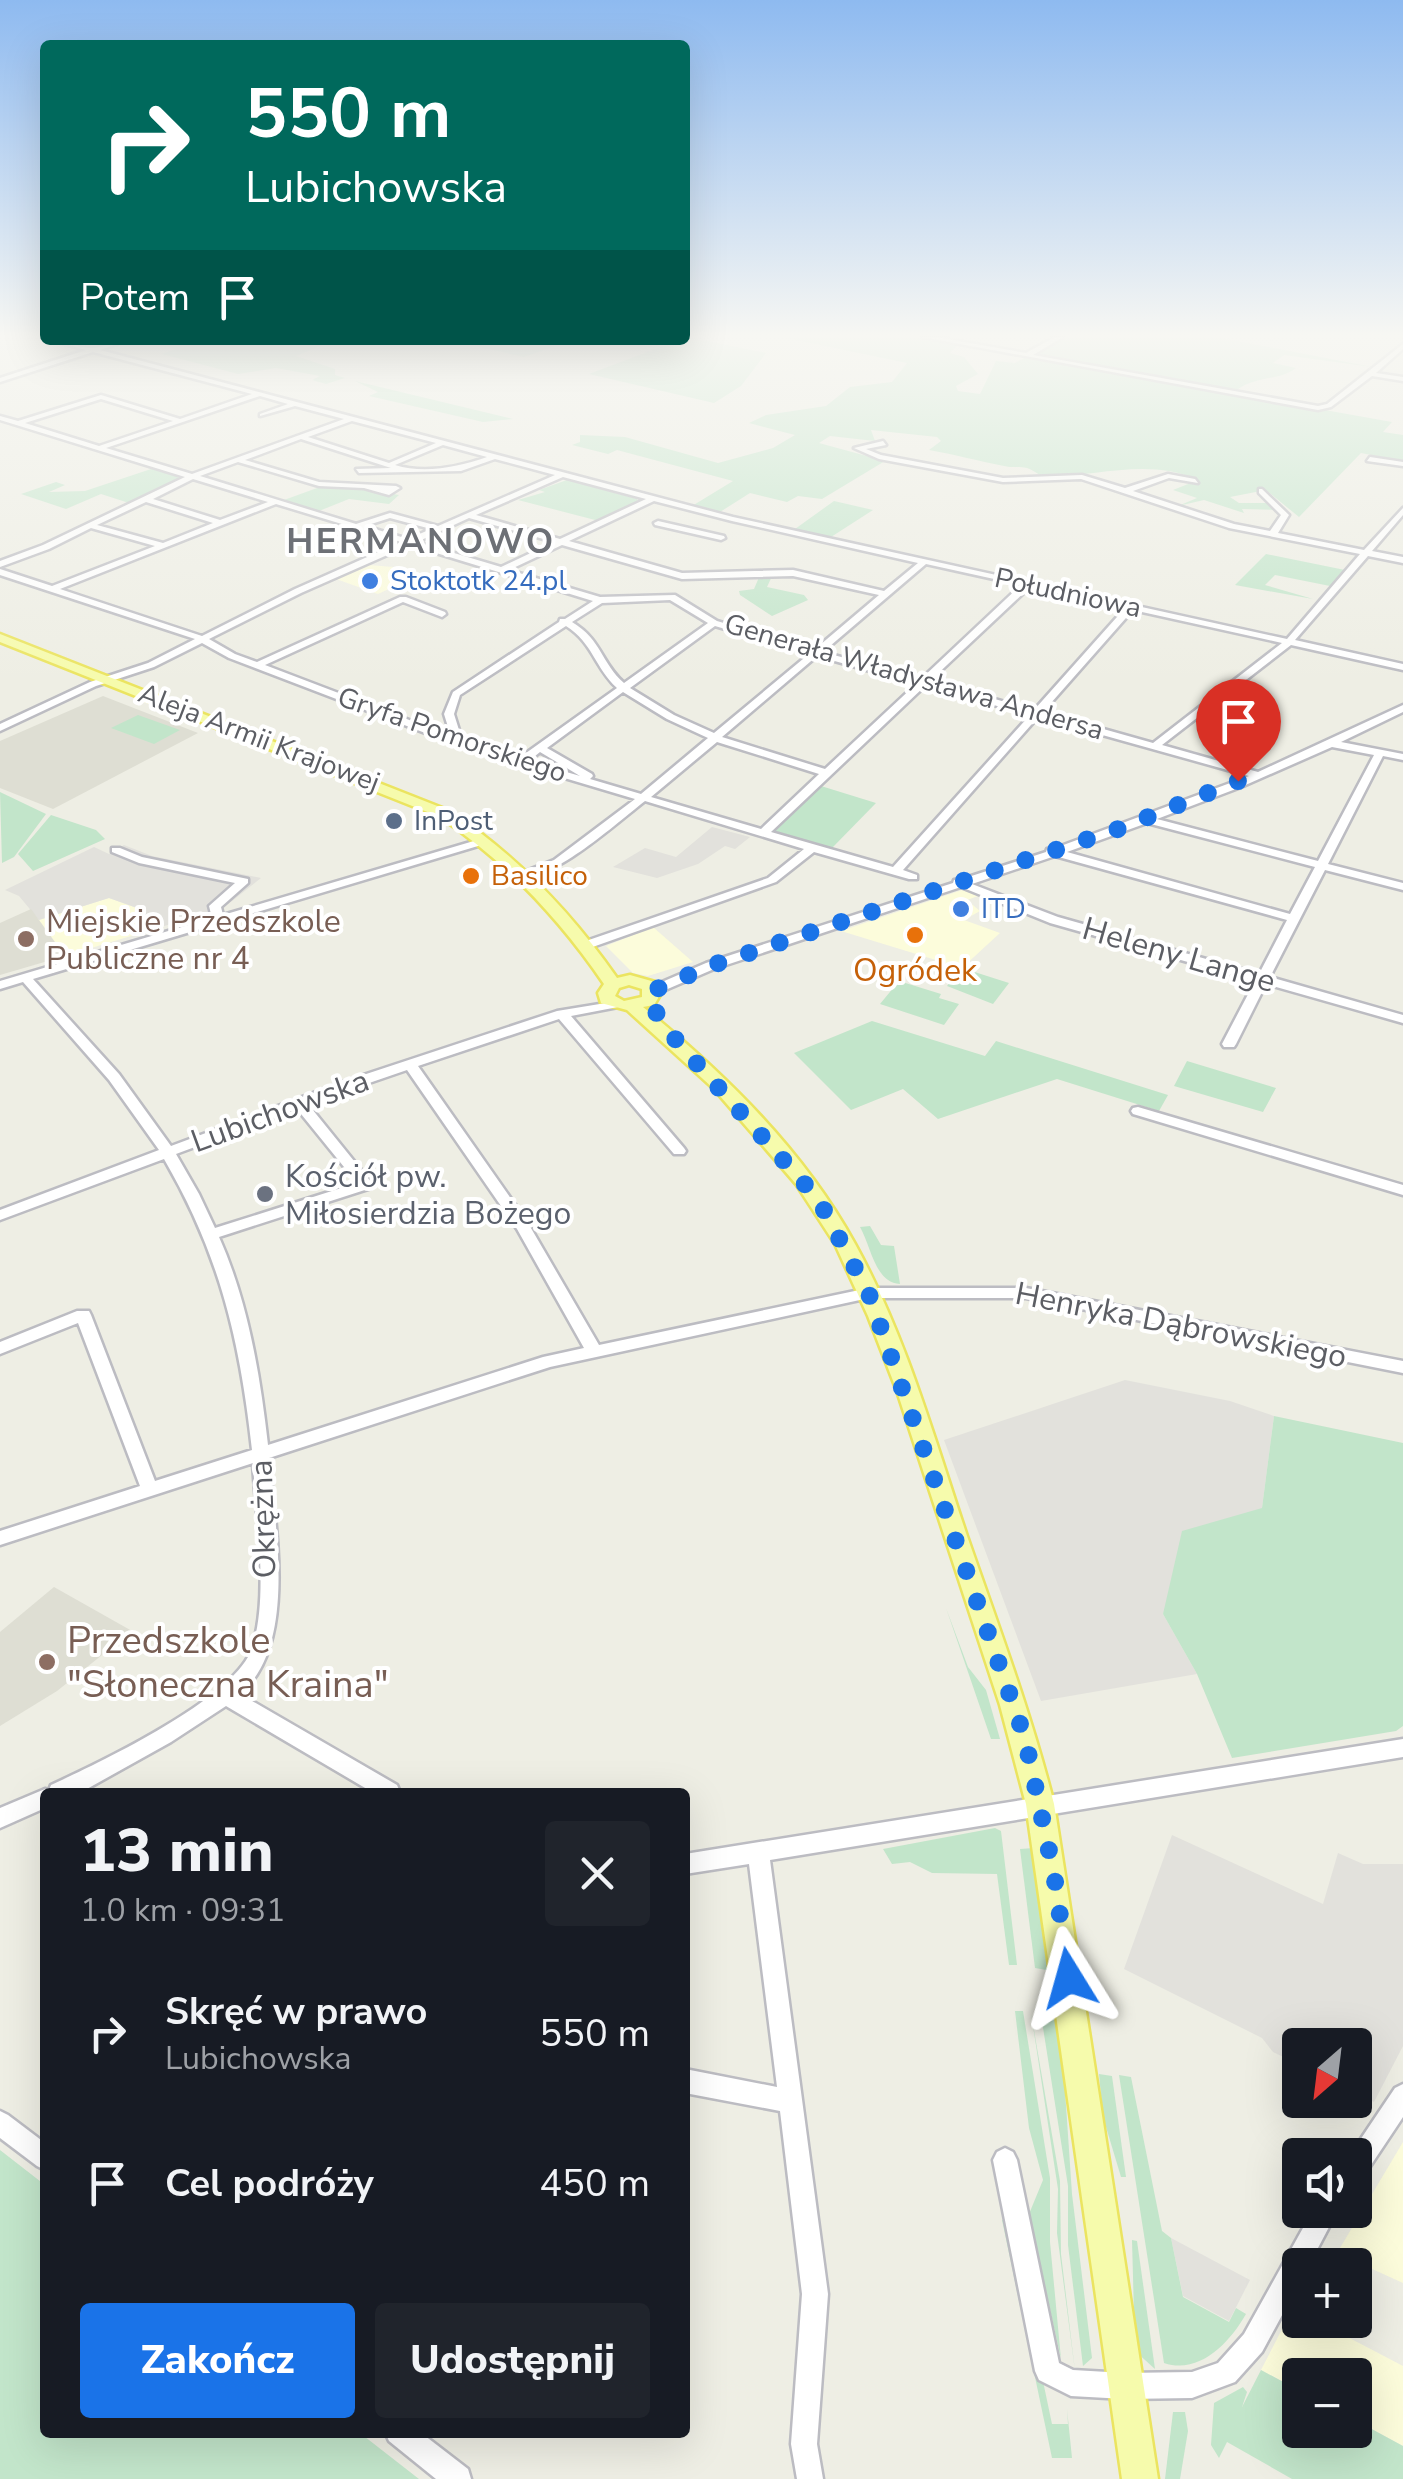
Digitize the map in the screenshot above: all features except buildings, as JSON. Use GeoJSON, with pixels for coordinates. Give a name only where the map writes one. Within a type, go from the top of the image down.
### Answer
{"type":"FeatureCollection","features":[{"type":"Feature","properties":{"kind":"main road","name":"Aleja Armii Krajowej"},"geometry":{"type":"LineString","coordinates":[[0,638],[419,801],[484,840],[676,1040],[818,1199],[869,1294],[1025,1738],[1062,1930],[1140,2479]]}},
{"type":"Feature","properties":{"kind":"street"},"geometry":{"type":"LineString","coordinates":[[115,453],[600,600],[672,598],[682,576]]}},
{"type":"Feature","properties":{"kind":"street"},"geometry":{"type":"LineString","coordinates":[[0,568],[193,476],[258,453]]}},
{"type":"Feature","properties":{"kind":"street"},"geometry":{"type":"LineString","coordinates":[[356,453],[392,463],[401,470]]}},
{"type":"Feature","properties":{"kind":"street"},"geometry":{"type":"LineString","coordinates":[[392,463],[419,453]]}},
{"type":"Feature","properties":{"kind":"street","name":"Południowa"},"geometry":{"type":"LineString","coordinates":[[476,453],[732,519],[1403,668]]}},
{"type":"Feature","properties":{"kind":"street"},"geometry":{"type":"LineString","coordinates":[[869,453],[1003,480],[1075,476],[1272,534],[1403,560]]}},
{"type":"Feature","properties":{"kind":"street"},"geometry":{"type":"LineString","coordinates":[[359,471],[460,469],[493,457]]}},
{"type":"Feature","properties":{"kind":"street"},"geometry":{"type":"LineString","coordinates":[[1370,459],[1403,464]]}},
{"type":"Feature","properties":{"kind":"street"},"geometry":{"type":"LineString","coordinates":[[238,460],[319,484],[366,486]]}},
{"type":"Feature","properties":{"kind":"street"},"geometry":{"type":"LineString","coordinates":[[0,728],[107,679],[151,665],[409,542],[561,475]]}},
{"type":"Feature","properties":{"kind":"street"},"geometry":{"type":"LineString","coordinates":[[1125,491],[1168,476],[1195,481]]}},
{"type":"Feature","properties":{"kind":"street"},"geometry":{"type":"LineString","coordinates":[[1262,492],[1278,502],[1286,515],[1272,534]]}},
{"type":"Feature","properties":{"kind":"street"},"geometry":{"type":"LineString","coordinates":[[502,570],[651,499]]}},
{"type":"Feature","properties":{"kind":"street"},"geometry":{"type":"LineString","coordinates":[[146,500],[221,522]]}},
{"type":"Feature","properties":{"kind":"street"},"geometry":{"type":"LineString","coordinates":[[50,590],[274,502]]}},
{"type":"Feature","properties":{"kind":"street"},"geometry":{"type":"LineString","coordinates":[[1157,744],[1289,642],[1403,510]]}},
{"type":"Feature","properties":{"kind":"street"},"geometry":{"type":"LineString","coordinates":[[357,526],[390,515],[440,528]]}},
{"type":"Feature","properties":{"kind":"street"},"geometry":{"type":"LineString","coordinates":[[470,516],[682,576],[793,573],[884,594]]}},
{"type":"Feature","properties":{"kind":"street"},"geometry":{"type":"LineString","coordinates":[[707,535],[732,519]]}},
{"type":"Feature","properties":{"kind":"street"},"geometry":{"type":"LineString","coordinates":[[658,524],[721,538]]}},
{"type":"Feature","properties":{"kind":"street"},"geometry":{"type":"LineString","coordinates":[[91,526],[162,545]]}},
{"type":"Feature","properties":{"kind":"street"},"geometry":{"type":"LineString","coordinates":[[522,876],[558,862],[643,797],[924,562]]}},
{"type":"Feature","properties":{"kind":"street","name":"Gryfa Pomorskiego"},"geometry":{"type":"LineString","coordinates":[[0,568],[50,590],[202,640],[448,740],[913,876]]}},
{"type":"Feature","properties":{"kind":"street"},"geometry":{"type":"LineString","coordinates":[[764,832],[1027,585]]}},
{"type":"Feature","properties":{"kind":"street","name":"Generała Władysława Andersa"},"geometry":{"type":"LineString","coordinates":[[672,598],[714,622],[815,653],[1256,774]]}},
{"type":"Feature","properties":{"kind":"street"},"geometry":{"type":"LineString","coordinates":[[258,665],[403,599],[442,614]]}},
{"type":"Feature","properties":{"kind":"street"},"geometry":{"type":"LineString","coordinates":[[448,740],[454,730],[449,714],[456,694],[600,600]]}},
{"type":"Feature","properties":{"kind":"street"},"geometry":{"type":"LineString","coordinates":[[896,871],[1131,607]]}},
{"type":"Feature","properties":{"kind":"street"},"geometry":{"type":"LineString","coordinates":[[563,621],[584,632],[599,649],[607,671],[624,688],[664,714],[713,739],[827,773]]}},
{"type":"Feature","properties":{"kind":"street"},"geometry":{"type":"LineString","coordinates":[[520,762],[714,622]]}},
{"type":"Feature","properties":{"kind":"street","name":"Lubichowska"},"geometry":{"type":"LineString","coordinates":[[0,1215],[410,1064],[1143,819],[1329,743],[1403,708]]}},
{"type":"Feature","properties":{"kind":"street"},"geometry":{"type":"LineString","coordinates":[[1329,743],[1403,758]]}},
{"type":"Feature","properties":{"kind":"street"},"geometry":{"type":"LineString","coordinates":[[540,748],[604,786]]}},
{"type":"Feature","properties":{"kind":"street"},"geometry":{"type":"LineString","coordinates":[[1228,1044],[1379,754]]}},
{"type":"Feature","properties":{"kind":"street"},"geometry":{"type":"LineString","coordinates":[[1143,819],[1403,887]]}},
{"type":"Feature","properties":{"kind":"street"},"geometry":{"type":"LineString","coordinates":[[0,985],[484,840]]}},
{"type":"Feature","properties":{"kind":"street"},"geometry":{"type":"LineString","coordinates":[[588,946],[772,880],[813,847]]}},
{"type":"Feature","properties":{"kind":"street"},"geometry":{"type":"LineString","coordinates":[[116,850],[139,860],[244,881],[215,906],[219,920]]}},
{"type":"Feature","properties":{"kind":"street"},"geometry":{"type":"LineString","coordinates":[[1051,851],[1292,918]]}},
{"type":"Feature","properties":{"kind":"street","name":"Heleny Lange"},"geometry":{"type":"LineString","coordinates":[[958,882],[1054,920],[1403,1019]]}},
{"type":"Feature","properties":{"kind":"street","name":"Okrężna"},"geometry":{"type":"LineString","coordinates":[[26,978],[127,1093],[168,1153],[212,1234],[250,1356],[261,1454],[267,1635],[253,1668],[228,1698],[65,1788]]}},
{"type":"Feature","properties":{"kind":"street"},"geometry":{"type":"LineString","coordinates":[[562,1014],[680,1152]]}},
{"type":"Feature","properties":{"kind":"street"},"geometry":{"type":"LineString","coordinates":[[410,1064],[523,1226],[593,1349]]}},
{"type":"Feature","properties":{"kind":"street"},"geometry":{"type":"LineString","coordinates":[[212,1234],[366,1185],[300,1103]]}},
{"type":"Feature","properties":{"kind":"street"},"geometry":{"type":"LineString","coordinates":[[1138,1111],[1403,1190]]}},
{"type":"Feature","properties":{"kind":"street","name":"Henryka Dąbrowskiego"},"geometry":{"type":"LineString","coordinates":[[0,1538],[593,1349],[869,1294],[1026,1293],[1403,1367]]}},
{"type":"Feature","properties":{"kind":"street"},"geometry":{"type":"LineString","coordinates":[[0,1348],[83,1314],[150,1490]]}},
{"type":"Feature","properties":{"kind":"street"},"geometry":{"type":"LineString","coordinates":[[228,1698],[383,1788]]}},
{"type":"Feature","properties":{"kind":"street"},"geometry":{"type":"LineString","coordinates":[[690,1863],[759,1856],[1040,1804],[1403,1748]]}},
{"type":"Feature","properties":{"kind":"street"},"geometry":{"type":"LineString","coordinates":[[0,1818],[40,1800]]}},
{"type":"Feature","properties":{"kind":"street"},"geometry":{"type":"LineString","coordinates":[[759,1856],[815,2294],[804,2444],[810,2479]]}},
{"type":"Feature","properties":{"kind":"street"},"geometry":{"type":"LineString","coordinates":[[690,2082],[791,2101]]}},
{"type":"Feature","properties":{"kind":"street"},"geometry":{"type":"LineString","coordinates":[[1372,2144],[1403,2096]]}},
{"type":"Feature","properties":{"kind":"street"},"geometry":{"type":"LineString","coordinates":[[0,2123],[40,2154]]}},
{"type":"Feature","properties":{"kind":"street"},"geometry":{"type":"LineString","coordinates":[[1005,2160],[1048,2371],[1071,2384],[1192,2385],[1226,2374],[1253,2343],[1316,2228]]}},
{"type":"Feature","properties":{"kind":"street"},"geometry":{"type":"LineString","coordinates":[[406,2438],[458,2479]]}},
{"type":"Feature","properties":{"kind":"shaded area"},"geometry":{"type":"Polygon","coordinates":[[[627,453],[681,453],[718,463],[756,453],[855,453],[885,461],[822,499],[798,496],[787,502],[750,493],[720,512],[692,506],[733,481],[627,453]]]}},
{"type":"Feature","properties":{"kind":"shaded area"},"geometry":{"type":"Polygon","coordinates":[[[941,453],[1403,453],[1403,461],[1361,453],[1299,517],[1266,490],[1230,497],[1239,503],[1275,503],[1280,510],[1242,509],[1244,513],[1204,500],[1178,506],[1197,498],[1173,490],[1198,480],[1161,470],[1045,477],[1027,468],[941,453]]]}},
{"type":"Feature","properties":{"kind":"shaded area"},"geometry":{"type":"Polygon","coordinates":[[[154,468],[181,478],[129,503],[101,494],[66,509],[21,494],[56,482],[65,485],[49,492],[85,491],[154,468]]]}},
{"type":"Feature","properties":{"kind":"shaded area"},"geometry":{"type":"Polygon","coordinates":[[[567,480],[638,502],[599,521],[518,500],[567,480]]]}},
{"type":"Feature","properties":{"kind":"shaded area"},"geometry":{"type":"Polygon","coordinates":[[[317,488],[360,488],[399,495],[389,504],[349,499],[319,511],[284,500],[317,488]]]}},
{"type":"Feature","properties":{"kind":"shaded area"},"geometry":{"type":"Polygon","coordinates":[[[834,501],[873,510],[831,537],[795,529],[834,501]]]}},
{"type":"Feature","properties":{"kind":"shaded area"},"geometry":{"type":"Polygon","coordinates":[[[1266,554],[1345,570],[1330,586],[1275,575],[1265,585],[1313,599],[1235,585],[1266,554]]]}},
{"type":"Feature","properties":{"kind":"shaded area"},"geometry":{"type":"Polygon","coordinates":[[[369,565],[419,575],[378,594],[336,579],[369,565]]]}},
{"type":"Feature","properties":{"kind":"shaded area"},"geometry":{"type":"Polygon","coordinates":[[[773,574],[767,587],[804,595],[808,600],[772,616],[740,595],[739,591],[754,589],[760,575],[773,574]]]}},
{"type":"Feature","properties":{"kind":"shaded area"},"geometry":{"type":"Polygon","coordinates":[[[103,696],[198,733],[53,809],[0,788],[0,741],[103,696]]]}},
{"type":"Feature","properties":{"kind":"shaded area"},"geometry":{"type":"Polygon","coordinates":[[[138,715],[180,730],[154,744],[111,728],[138,715]]]}},
{"type":"Feature","properties":{"kind":"shaded area"},"geometry":{"type":"Polygon","coordinates":[[[821,786],[876,803],[832,848],[775,831],[821,786]]]}},
{"type":"Feature","properties":{"kind":"shaded area"},"geometry":{"type":"Polygon","coordinates":[[[0,792],[46,814],[14,857],[2,863],[0,792]]]}},
{"type":"Feature","properties":{"kind":"shaded area"},"geometry":{"type":"Polygon","coordinates":[[[51,815],[96,830],[105,839],[33,871],[18,854],[51,815]]]}},
{"type":"Feature","properties":{"kind":"shaded area"},"geometry":{"type":"Polygon","coordinates":[[[712,827],[750,837],[735,849],[725,846],[698,864],[657,878],[613,867],[645,848],[676,857],[712,827]]]}},
{"type":"Feature","properties":{"kind":"shaded area"},"geometry":{"type":"Polygon","coordinates":[[[124,845],[152,856],[261,878],[222,909],[154,929],[137,908],[109,898],[39,920],[19,896],[5,890],[94,847],[109,854],[124,845]]]}},
{"type":"Feature","properties":{"kind":"shaded area"},"geometry":{"type":"Polygon","coordinates":[[[962,890],[978,896],[967,900],[980,911],[964,920],[1000,933],[962,968],[841,931],[962,890]]]}},
{"type":"Feature","properties":{"kind":"shaded area"},"geometry":{"type":"Polygon","coordinates":[[[109,898],[137,908],[154,929],[65,956],[39,920],[109,898]]]}},
{"type":"Feature","properties":{"kind":"shaded area","name":"Miejskie Przedszkole Publiczne nr 4"},"geometry":{"type":"Polygon","coordinates":[[[31,909],[65,956],[0,975],[0,923],[31,909]]]}},
{"type":"Feature","properties":{"kind":"shaded area"},"geometry":{"type":"Polygon","coordinates":[[[653,927],[693,962],[648,976],[633,973],[606,946],[653,927]]]}},
{"type":"Feature","properties":{"kind":"shaded area"},"geometry":{"type":"Polygon","coordinates":[[[962,968],[1009,983],[993,1004],[947,986],[962,968]]]}},
{"type":"Feature","properties":{"kind":"shaded area"},"geometry":{"type":"Polygon","coordinates":[[[899,981],[959,1004],[944,1025],[880,1004],[899,981]]]}},
{"type":"Feature","properties":{"kind":"shaded area"},"geometry":{"type":"Polygon","coordinates":[[[872,1021],[985,1056],[996,1041],[1168,1095],[1159,1111],[1057,1079],[938,1119],[903,1089],[851,1110],[794,1053],[872,1021]]]}},
{"type":"Feature","properties":{"kind":"shaded area"},"geometry":{"type":"Polygon","coordinates":[[[1187,1061],[1276,1088],[1263,1112],[1174,1086],[1187,1061]]]}},
{"type":"Feature","properties":{"kind":"shaded area"},"geometry":{"type":"Polygon","coordinates":[[[870,1226],[881,1245],[894,1246],[900,1284],[879,1271],[860,1227],[870,1226]]]}},
{"type":"Feature","properties":{"kind":"shaded area"},"geometry":{"type":"Polygon","coordinates":[[[1125,1380],[1230,1401],[1274,1416],[1262,1508],[1163,1614],[1197,1674],[1041,1701],[944,1440],[1125,1380]]]}},
{"type":"Feature","properties":{"kind":"shaded area"},"geometry":{"type":"Polygon","coordinates":[[[1274,1416],[1403,1443],[1403,1726],[1396,1731],[1232,1758],[1197,1674],[1163,1614],[1182,1531],[1262,1508],[1274,1416]]]}},
{"type":"Feature","properties":{"kind":"shaded area","name":"Przedszkole \"Słoneczna Kraina\""},"geometry":{"type":"Polygon","coordinates":[[[54,1587],[132,1631],[57,1691],[0,1726],[0,1632],[54,1587]]]}},
{"type":"Feature","properties":{"kind":"shaded area"},"geometry":{"type":"Polygon","coordinates":[[[946,1608],[968,1667],[986,1690],[1000,1739],[991,1739],[946,1608]]]}},
{"type":"Feature","properties":{"kind":"shaded area"},"geometry":{"type":"Polygon","coordinates":[[[995,1828],[1001,1831],[1017,1965],[1009,1965],[997,1874],[932,1873],[910,1862],[892,1864],[883,1849],[995,1828]]]}},
{"type":"Feature","properties":{"kind":"shaded area"},"geometry":{"type":"Polygon","coordinates":[[[1172,1835],[1323,1904],[1338,1853],[1363,1864],[1403,1864],[1403,2046],[1374,2102],[1372,2028],[1282,2028],[1282,2056],[1262,2038],[1124,1969],[1172,1835]]]}},
{"type":"Feature","properties":{"kind":"shaded area"},"geometry":{"type":"Polygon","coordinates":[[[1034,1848],[1052,1971],[1035,1968],[1020,1849],[1034,1848]]]}},
{"type":"Feature","properties":{"kind":"shaded area"},"geometry":{"type":"Polygon","coordinates":[[[1015,2011],[1023,2011],[1050,2178],[1050,2242],[1061,2359],[1029,2214],[1043,2180],[1029,2128],[1015,2011]]]}},
{"type":"Feature","properties":{"kind":"shaded area"},"geometry":{"type":"Polygon","coordinates":[[[1031,2013],[1060,2181],[1061,2254],[1075,2371],[1057,2233],[1058,2189],[1031,2013]]]}},
{"type":"Feature","properties":{"kind":"shaded area"},"geometry":{"type":"Polygon","coordinates":[[[1041,2015],[1060,2017],[1072,2194],[1092,2358],[1083,2366],[1068,2245],[1068,2186],[1041,2015]]]}},
{"type":"Feature","properties":{"kind":"shaded area"},"geometry":{"type":"Polygon","coordinates":[[[1099,2074],[1112,2076],[1126,2177],[1121,2177],[1103,2117],[1099,2074]]]}},
{"type":"Feature","properties":{"kind":"shaded area"},"geometry":{"type":"Polygon","coordinates":[[[1119,2075],[1131,2077],[1162,2231],[1171,2238],[1183,2297],[1229,2322],[1236,2308],[1246,2314],[1223,2345],[1190,2364],[1164,2363],[1119,2075]]]}},
{"type":"Feature","properties":{"kind":"shaded area"},"geometry":{"type":"Polygon","coordinates":[[[1403,2142],[1403,2283],[1372,2269],[1372,2248],[1340,2248],[1352,2228],[1372,2228],[1372,2194],[1403,2142]]]}},
{"type":"Feature","properties":{"kind":"shaded area"},"geometry":{"type":"Polygon","coordinates":[[[0,2150],[40,2181],[40,2438],[366,2438],[419,2479],[0,2479],[0,2150]]]}},
{"type":"Feature","properties":{"kind":"shaded area"},"geometry":{"type":"Polygon","coordinates":[[[1009,2219],[1052,2424],[1068,2424],[1067,2409],[1072,2458],[1052,2458],[1002,2220],[1009,2219]]]}},
{"type":"Feature","properties":{"kind":"shaded area"},"geometry":{"type":"Polygon","coordinates":[[[1171,2238],[1250,2280],[1229,2321],[1183,2296],[1171,2238]]]}},
{"type":"Feature","properties":{"kind":"shaded area"},"geometry":{"type":"Polygon","coordinates":[[[1132,2240],[1137,2241],[1155,2369],[1135,2351],[1132,2240]]]}},
{"type":"Feature","properties":{"kind":"shaded area"},"geometry":{"type":"Polygon","coordinates":[[[1282,2329],[1282,2338],[1349,2338],[1403,2366],[1403,2446],[1372,2429],[1372,2358],[1282,2358],[1282,2381],[1261,2370],[1282,2329]]]}},
{"type":"Feature","properties":{"kind":"shaded area"},"geometry":{"type":"Polygon","coordinates":[[[1261,2370],[1282,2381],[1282,2448],[1372,2448],[1372,2429],[1403,2446],[1403,2479],[1292,2479],[1227,2442],[1219,2458],[1211,2445],[1214,2403],[1243,2387],[1247,2392],[1242,2407],[1261,2370]]]}},
{"type":"Feature","properties":{"kind":"shaded area"},"geometry":{"type":"Polygon","coordinates":[[[1173,2412],[1185,2412],[1188,2431],[1180,2479],[1165,2479],[1173,2412]]]}},
{"type":"Feature","properties":{"kind":"place","name":"Stoktotk 24.pl"},"geometry":{"type":"Point","coordinates":[370,581]}},
{"type":"Feature","properties":{"kind":"place","name":"InPost"},"geometry":{"type":"Point","coordinates":[394,821]}},
{"type":"Feature","properties":{"kind":"place","name":"Basilico"},"geometry":{"type":"Point","coordinates":[471,876]}},
{"type":"Feature","properties":{"kind":"place","name":"ITD"},"geometry":{"type":"Point","coordinates":[961,909]}},
{"type":"Feature","properties":{"kind":"place","name":"Ogródek"},"geometry":{"type":"Point","coordinates":[915,935]}},
{"type":"Feature","properties":{"kind":"place","name":"Miejskie Przedszkole Publiczne nr 4"},"geometry":{"type":"Point","coordinates":[26,939]}},
{"type":"Feature","properties":{"kind":"place","name":"Kościół pw. Miłosierdzia Bożego"},"geometry":{"type":"Point","coordinates":[265,1194]}},
{"type":"Feature","properties":{"kind":"place","name":"Przedszkole \"Słoneczna Kraina\""},"geometry":{"type":"Point","coordinates":[47,1662]}},
{"type":"Feature","properties":{"kind":"district","name":"HERMANOWO"},"geometry":{"type":"Point","coordinates":[421,541]}},
{"type":"Feature","properties":{"kind":"route"},"geometry":{"type":"LineString","coordinates":[[1069,1978],[1054,1874],[1025,1738],[880,1320],[859,1270],[818,1199],[785,1157],[676,1040],[648,1001],[652,991],[710,966],[1064,848],[1238,781]]}}]}
